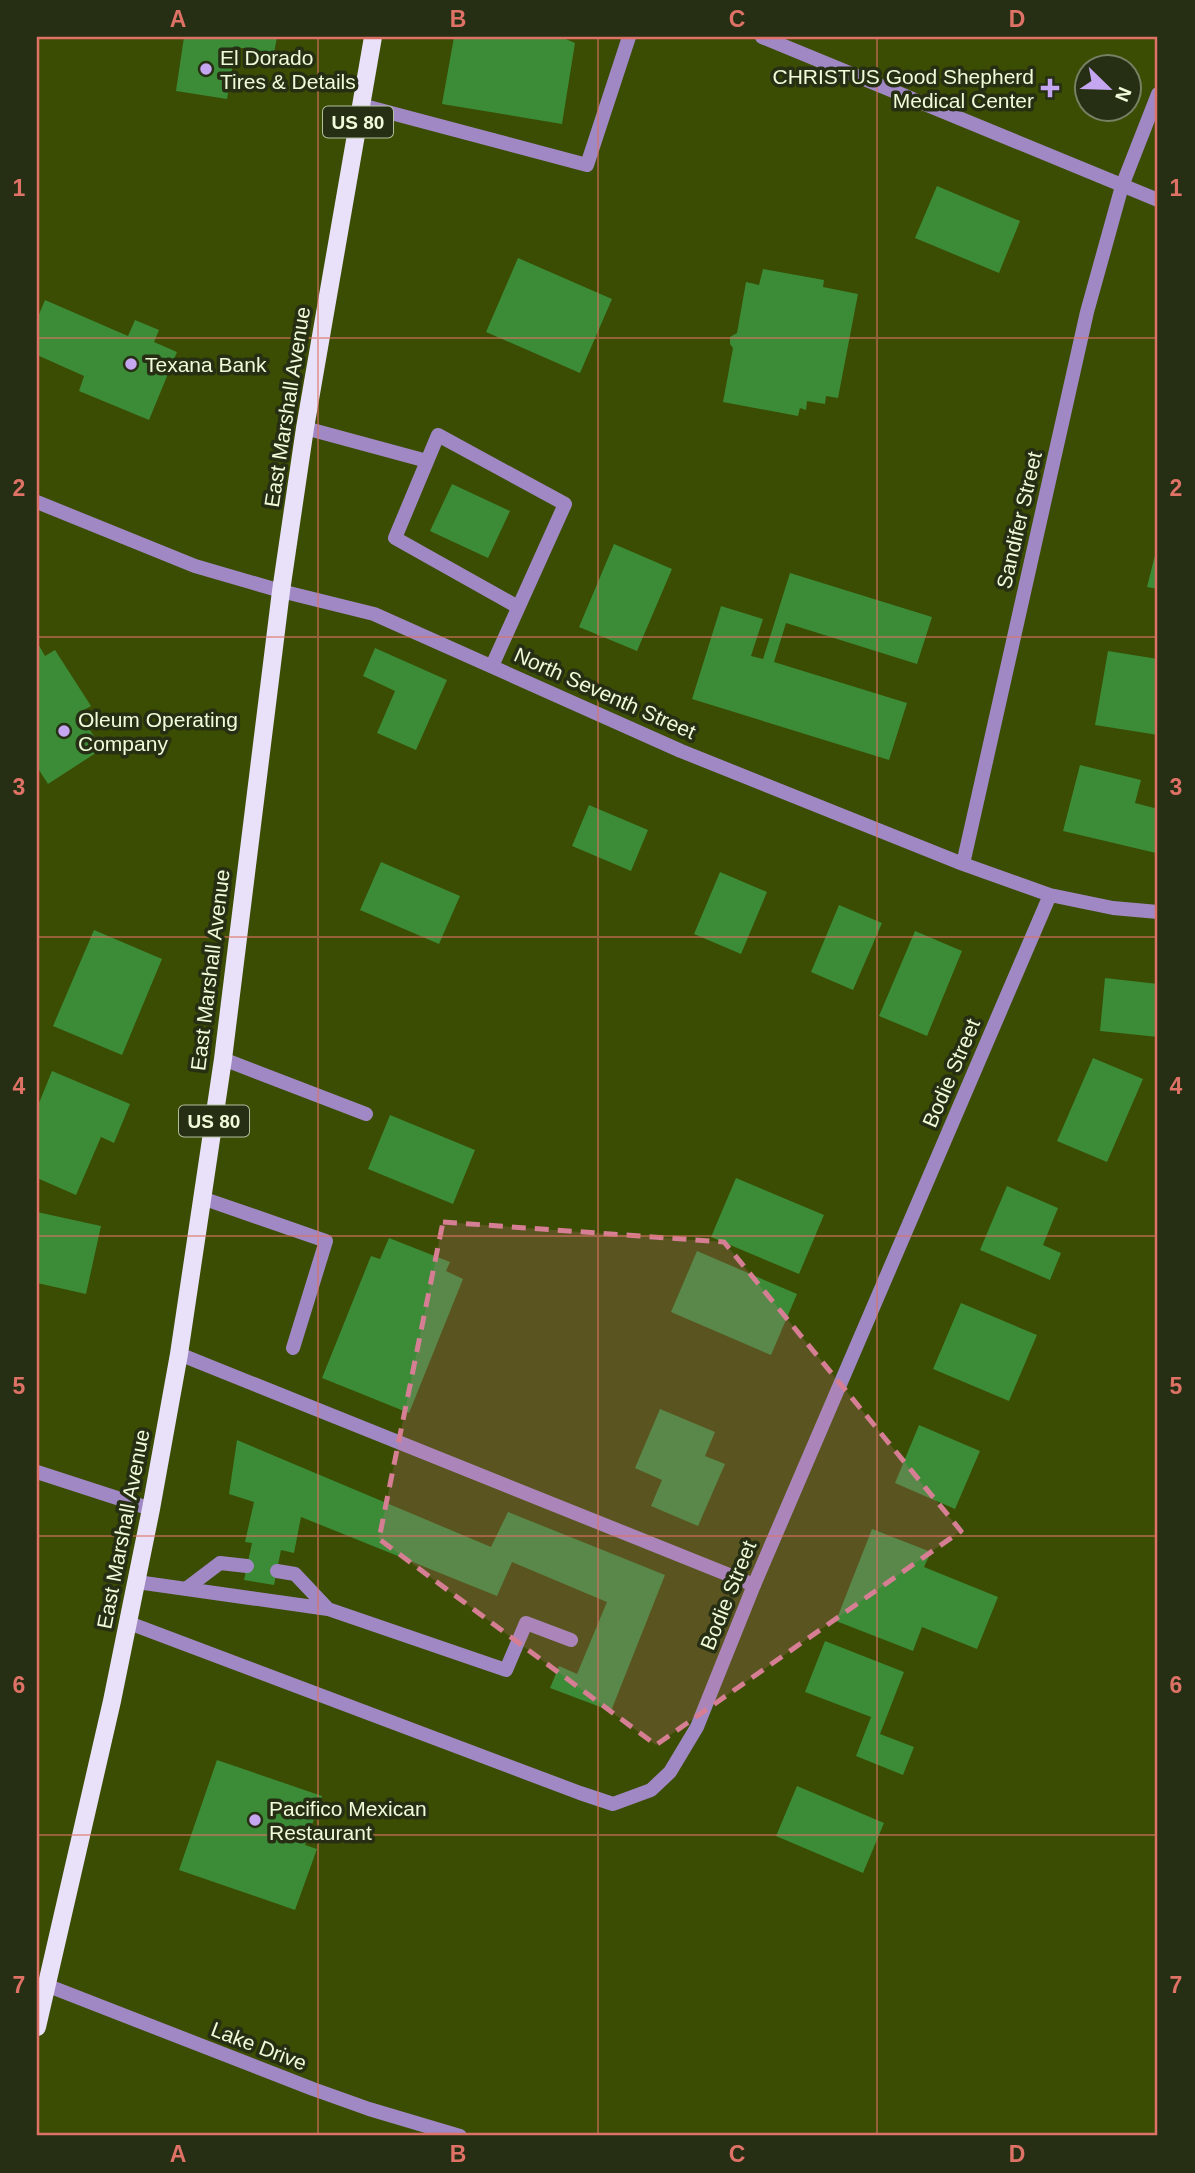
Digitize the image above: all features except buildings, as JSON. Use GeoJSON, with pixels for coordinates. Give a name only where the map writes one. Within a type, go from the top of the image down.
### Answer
{"type":"FeatureCollection","features":[{"type":"Feature","properties":{"kind":"main road","name":"East Marshall Avenue"},"geometry":{"type":"LineString","coordinates":[[37,2026],[93,1792],[129,1623],[179,1354],[223,1059],[281,591],[305,429],[373,37]]}},
{"type":"Feature","properties":{"kind":"street"},"geometry":{"type":"LineString","coordinates":[[361,105],[587,164],[629,37]]}},
{"type":"Feature","properties":{"kind":"street"},"geometry":{"type":"LineString","coordinates":[[762,37],[1158,200]]}},
{"type":"Feature","properties":{"kind":"street","name":"Sandifer Street"},"geometry":{"type":"LineString","coordinates":[[963,864],[1087,312],[1122,186],[1158,94]]}},
{"type":"Feature","properties":{"kind":"street"},"geometry":{"type":"LineString","coordinates":[[305,429],[427,461]]}},
{"type":"Feature","properties":{"kind":"street"},"geometry":{"type":"LineString","coordinates":[[492,666],[565,505],[438,435],[395,538],[518,607]]}},
{"type":"Feature","properties":{"kind":"street","name":"North Seventh Street"},"geometry":{"type":"LineString","coordinates":[[37,502],[195,566],[374,614],[681,751],[963,864],[1050,895],[1113,908],[1158,912]]}},
{"type":"Feature","properties":{"kind":"street","name":"Bodie Street"},"geometry":{"type":"LineString","coordinates":[[129,1623],[614,1804],[651,1790],[670,1772],[697,1727],[754,1585],[1050,895]]}},
{"type":"Feature","properties":{"kind":"street"},"geometry":{"type":"LineString","coordinates":[[223,1059],[366,1114]]}},
{"type":"Feature","properties":{"kind":"street"},"geometry":{"type":"LineString","coordinates":[[202,1198],[326,1241],[293,1348]]}},
{"type":"Feature","properties":{"kind":"street"},"geometry":{"type":"LineString","coordinates":[[179,1354],[754,1585]]}},
{"type":"Feature","properties":{"kind":"street"},"geometry":{"type":"LineString","coordinates":[[37,1472],[151,1509]]}},
{"type":"Feature","properties":{"kind":"street"},"geometry":{"type":"LineString","coordinates":[[187,1588],[220,1563],[247,1566]]}},
{"type":"Feature","properties":{"kind":"street"},"geometry":{"type":"LineString","coordinates":[[277,1571],[295,1574],[328,1609]]}},
{"type":"Feature","properties":{"kind":"street"},"geometry":{"type":"LineString","coordinates":[[136,1582],[328,1609],[506,1670],[526,1623],[571,1640]]}},
{"type":"Feature","properties":{"kind":"street","name":"Lake Drive"},"geometry":{"type":"LineString","coordinates":[[46,1985],[313,2089],[460,2136]]}},
{"type":"Feature","properties":{"kind":"highlighted area"},"geometry":{"type":"Polygon","coordinates":[[[443,1222],[724,1242],[961,1531],[656,1745],[379,1539],[443,1222]]]}},
{"type":"Feature","properties":{"kind":"place","name":"El Dorado Tires & Details"},"geometry":{"type":"Point","coordinates":[206,69]}},
{"type":"Feature","properties":{"kind":"place","name":"CHRISTUS Good Shepherd Medical Center"},"geometry":{"type":"Point","coordinates":[1050,88]}},
{"type":"Feature","properties":{"kind":"place","name":"Texana Bank"},"geometry":{"type":"Point","coordinates":[131,364]}},
{"type":"Feature","properties":{"kind":"place","name":"Oleum Operating Company"},"geometry":{"type":"Point","coordinates":[64,731]}},
{"type":"Feature","properties":{"kind":"place","name":"Pacifico Mexican Restaurant"},"geometry":{"type":"Point","coordinates":[255,1820]}}]}
